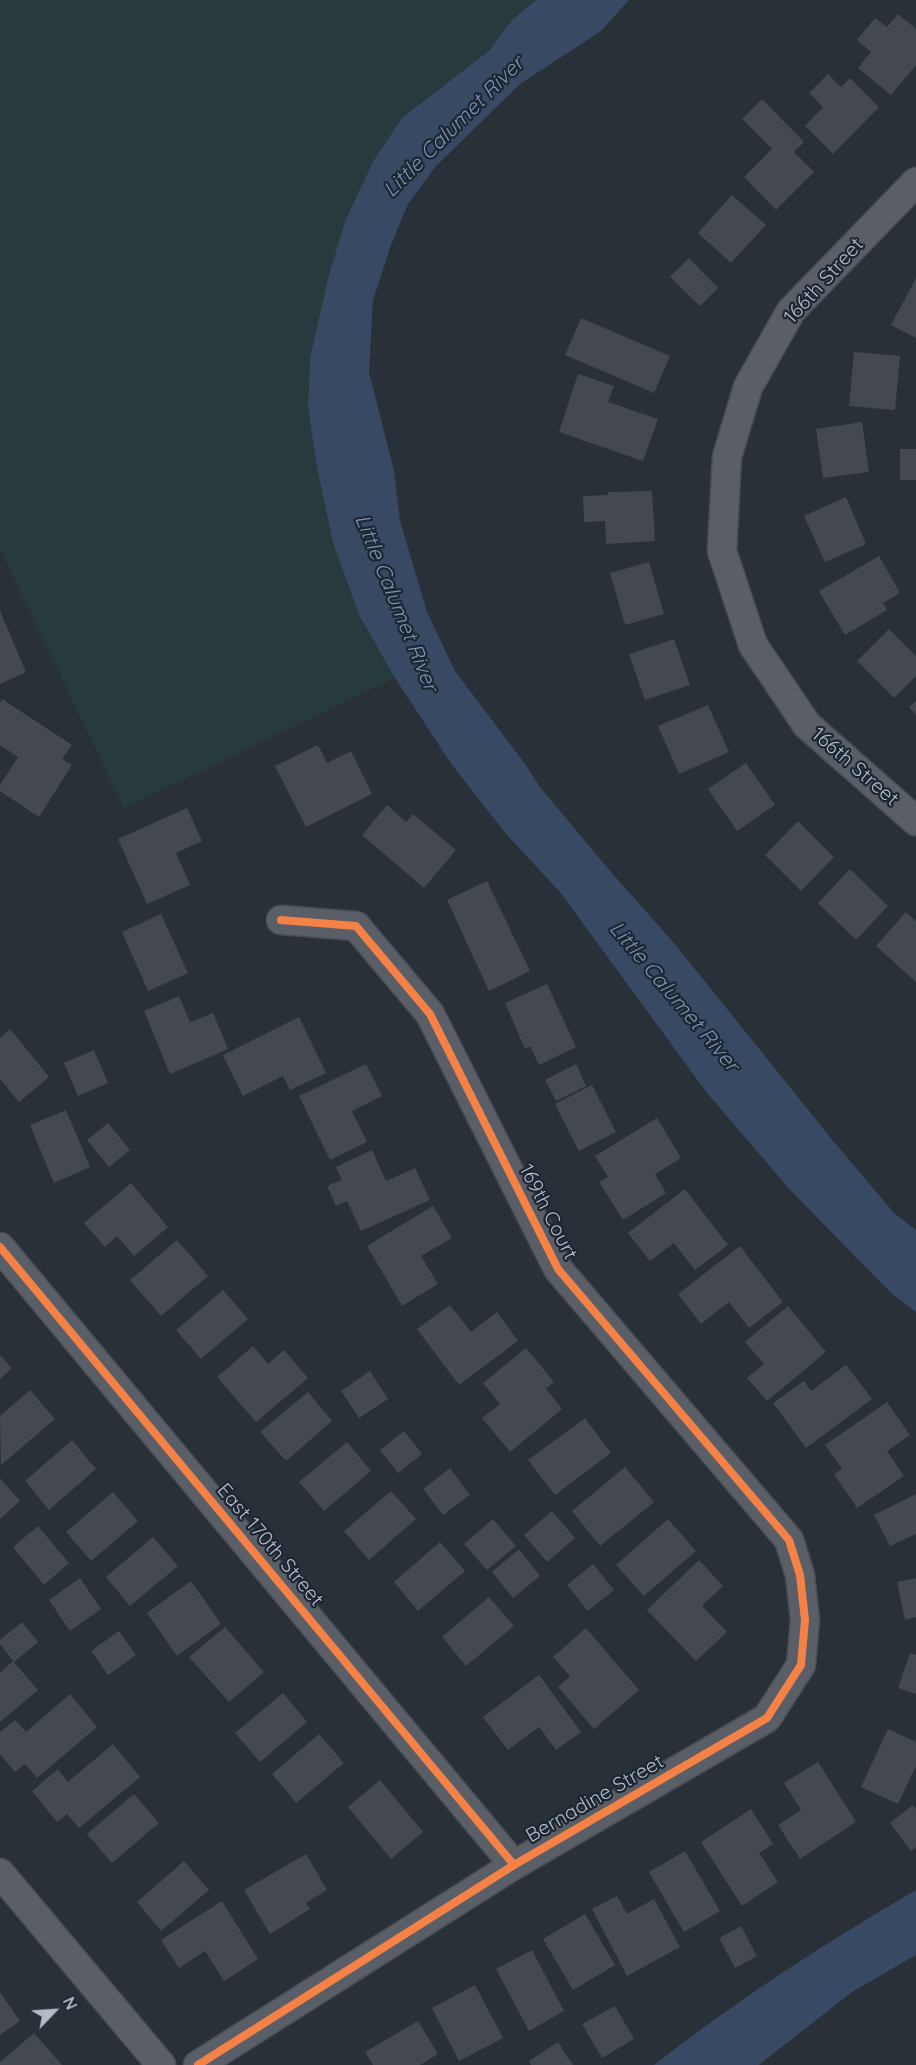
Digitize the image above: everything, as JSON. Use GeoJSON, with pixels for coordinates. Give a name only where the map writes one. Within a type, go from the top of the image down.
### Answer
{"type":"FeatureCollection","features":[{"type":"Feature","properties":{"kind":"street","name":"166th Street"},"geometry":{"type":"LineString","coordinates":[[916,182],[791,311],[748,387],[727,457],[722,551],[753,645],[807,725],[916,821]]}},
{"type":"Feature","properties":{"kind":"street","name":"169th Court"},"geometry":{"type":"LineString","coordinates":[[281,920],[356,926],[429,1014],[558,1269],[789,1540],[800,1575],[805,1620]]}},
{"type":"Feature","properties":{"kind":"street","name":"East 170th Street"},"geometry":{"type":"LineString","coordinates":[[0,1248],[514,1865]]}},
{"type":"Feature","properties":{"kind":"street","name":"Bernadine Street"},"geometry":{"type":"LineString","coordinates":[[198,2065],[514,1865],[767,1718],[801,1665],[805,1620]]}},
{"type":"Feature","properties":{"kind":"street"},"geometry":{"type":"LineString","coordinates":[[0,1873],[161,2065]]}},
{"type":"Feature","properties":{"kind":"green space"},"geometry":{"type":"Polygon","coordinates":[[[0,0],[536,0],[512,21],[490,50],[431,96],[328,278],[310,358],[308,407],[317,468],[333,543],[359,615],[395,678],[124,808],[0,549],[0,0]]]}},
{"type":"Feature","properties":{"kind":"water","name":"Little Calumet River"},"geometry":{"type":"Polygon","coordinates":[[[536,0],[629,0],[601,31],[520,84],[436,166],[408,204],[391,245],[373,300],[369,372],[394,471],[400,521],[427,612],[455,671],[540,787],[674,943],[894,1213],[916,1230],[916,1312],[892,1294],[791,1191],[707,1093],[560,892],[507,835],[452,765],[395,678],[359,615],[333,543],[317,468],[308,407],[310,358],[328,278],[346,219],[374,160],[402,118],[490,50],[512,20],[536,0]]]}},
{"type":"Feature","properties":{"kind":"water"},"geometry":{"type":"Polygon","coordinates":[[[916,1890],[916,1955],[852,1992],[759,2065],[654,2065],[782,1973],[916,1890]]]}},
{"type":"Feature","properties":{"kind":"building"},"geometry":{"type":"Polygon","coordinates":[[[898,14],[916,29],[916,65],[891,95],[858,68],[871,52],[857,40],[875,18],[887,27],[898,14]]]}},
{"type":"Feature","properties":{"kind":"building"},"geometry":{"type":"Polygon","coordinates":[[[828,74],[841,87],[850,78],[879,107],[833,154],[805,126],[823,107],[809,93],[828,74]]]}},
{"type":"Feature","properties":{"kind":"building"},"geometry":{"type":"Polygon","coordinates":[[[762,99],[804,142],[794,152],[814,172],[776,210],[744,177],[772,149],[742,119],[762,99]]]}},
{"type":"Feature","properties":{"kind":"building"},"geometry":{"type":"Polygon","coordinates":[[[732,195],[766,225],[731,263],[698,233],[732,195]]]}},
{"type":"Feature","properties":{"kind":"building"},"geometry":{"type":"Polygon","coordinates":[[[689,258],[718,288],[700,306],[670,277],[689,258]]]}},
{"type":"Feature","properties":{"kind":"building"},"geometry":{"type":"Polygon","coordinates":[[[916,278],[916,338],[891,325],[916,278]]]}},
{"type":"Feature","properties":{"kind":"building"},"geometry":{"type":"Polygon","coordinates":[[[581,318],[670,356],[654,393],[565,355],[581,318]]]}},
{"type":"Feature","properties":{"kind":"building"},"geometry":{"type":"Polygon","coordinates":[[[854,352],[900,356],[895,410],[849,406],[854,352]]]}},
{"type":"Feature","properties":{"kind":"building"},"geometry":{"type":"Polygon","coordinates":[[[578,374],[614,386],[608,402],[658,419],[643,461],[559,432],[578,374]]]}},
{"type":"Feature","properties":{"kind":"building"},"geometry":{"type":"Polygon","coordinates":[[[862,422],[869,472],[823,478],[816,429],[862,422]]]}},
{"type":"Feature","properties":{"kind":"building"},"geometry":{"type":"Polygon","coordinates":[[[900,449],[916,449],[916,480],[900,480],[900,449]]]}},
{"type":"Feature","properties":{"kind":"building"},"geometry":{"type":"Polygon","coordinates":[[[652,491],[655,541],[606,544],[605,521],[584,522],[583,496],[608,495],[608,492],[652,491]]]}},
{"type":"Feature","properties":{"kind":"building"},"geometry":{"type":"Polygon","coordinates":[[[846,497],[866,544],[825,562],[804,516],[846,497]]]}},
{"type":"Feature","properties":{"kind":"building"},"geometry":{"type":"Polygon","coordinates":[[[879,556],[900,593],[883,603],[887,610],[845,635],[819,591],[879,556]]]}},
{"type":"Feature","properties":{"kind":"building"},"geometry":{"type":"Polygon","coordinates":[[[649,562],[664,614],[625,625],[610,573],[649,562]]]}},
{"type":"Feature","properties":{"kind":"building"},"geometry":{"type":"Polygon","coordinates":[[[0,611],[26,672],[0,684],[0,611]]]}},
{"type":"Feature","properties":{"kind":"building"},"geometry":{"type":"Polygon","coordinates":[[[889,629],[916,656],[916,676],[894,698],[857,661],[889,629]]]}},
{"type":"Feature","properties":{"kind":"building"},"geometry":{"type":"Polygon","coordinates":[[[674,639],[690,685],[645,700],[629,654],[674,639]]]}},
{"type":"Feature","properties":{"kind":"building"},"geometry":{"type":"Polygon","coordinates":[[[2,699],[72,745],[62,759],[72,765],[39,817],[0,791],[0,785],[18,757],[0,745],[0,703],[2,699]]]}},
{"type":"Feature","properties":{"kind":"building"},"geometry":{"type":"Polygon","coordinates":[[[916,701],[916,715],[909,707],[916,701]]]}},
{"type":"Feature","properties":{"kind":"building"},"geometry":{"type":"Polygon","coordinates":[[[708,705],[729,752],[679,774],[658,726],[708,705]]]}},
{"type":"Feature","properties":{"kind":"building"},"geometry":{"type":"Polygon","coordinates":[[[318,745],[327,763],[351,751],[372,794],[306,827],[275,766],[318,745]]]}},
{"type":"Feature","properties":{"kind":"building"},"geometry":{"type":"Polygon","coordinates":[[[746,763],[775,805],[737,831],[708,789],[746,763]]]}},
{"type":"Feature","properties":{"kind":"building"},"geometry":{"type":"Polygon","coordinates":[[[387,805],[406,822],[413,814],[456,850],[424,888],[362,835],[387,805]]]}},
{"type":"Feature","properties":{"kind":"building"},"geometry":{"type":"Polygon","coordinates":[[[187,808],[202,841],[176,853],[190,885],[147,904],[118,839],[187,808]]]}},
{"type":"Feature","properties":{"kind":"building"},"geometry":{"type":"Polygon","coordinates":[[[798,821],[834,857],[801,891],[765,855],[798,821]]]}},
{"type":"Feature","properties":{"kind":"building"},"geometry":{"type":"Polygon","coordinates":[[[850,869],[888,906],[856,940],[818,903],[850,869]]]}},
{"type":"Feature","properties":{"kind":"building"},"geometry":{"type":"Polygon","coordinates":[[[487,881],[530,971],[489,991],[447,900],[487,881]]]}},
{"type":"Feature","properties":{"kind":"building"},"geometry":{"type":"Polygon","coordinates":[[[906,912],[916,921],[916,982],[876,946],[906,912]]]}},
{"type":"Feature","properties":{"kind":"building"},"geometry":{"type":"Polygon","coordinates":[[[161,914],[188,973],[148,991],[122,932],[161,914]]]}},
{"type":"Feature","properties":{"kind":"building"},"geometry":{"type":"Polygon","coordinates":[[[547,984],[576,1047],[539,1065],[530,1046],[525,1049],[505,1003],[547,984]]]}},
{"type":"Feature","properties":{"kind":"building"},"geometry":{"type":"Polygon","coordinates":[[[179,996],[190,1022],[213,1013],[228,1049],[170,1074],[144,1011],[179,996]]]}},
{"type":"Feature","properties":{"kind":"building"},"geometry":{"type":"Polygon","coordinates":[[[299,1017],[326,1073],[290,1090],[283,1076],[243,1096],[223,1055],[299,1017]]]}},
{"type":"Feature","properties":{"kind":"building"},"geometry":{"type":"Polygon","coordinates":[[[10,1029],[49,1077],[19,1102],[0,1079],[0,1038],[10,1029]]]}},
{"type":"Feature","properties":{"kind":"building"},"geometry":{"type":"Polygon","coordinates":[[[94,1050],[108,1083],[78,1096],[64,1063],[94,1050]]]}},
{"type":"Feature","properties":{"kind":"building"},"geometry":{"type":"Polygon","coordinates":[[[366,1064],[382,1096],[352,1111],[367,1142],[330,1160],[299,1096],[366,1064]]]}},
{"type":"Feature","properties":{"kind":"building"},"geometry":{"type":"Polygon","coordinates":[[[576,1064],[586,1086],[556,1101],[545,1080],[576,1064]]]}},
{"type":"Feature","properties":{"kind":"building"},"geometry":{"type":"Polygon","coordinates":[[[592,1085],[616,1132],[579,1151],[555,1104],[592,1085]]]}},
{"type":"Feature","properties":{"kind":"building"},"geometry":{"type":"Polygon","coordinates":[[[66,1110],[90,1167],[54,1183],[30,1125],[66,1110]]]}},
{"type":"Feature","properties":{"kind":"building"},"geometry":{"type":"Polygon","coordinates":[[[657,1118],[681,1158],[655,1174],[666,1193],[623,1220],[599,1182],[608,1177],[595,1156],[657,1118]]]}},
{"type":"Feature","properties":{"kind":"building"},"geometry":{"type":"Polygon","coordinates":[[[108,1123],[130,1150],[109,1167],[87,1140],[108,1123]]]}},
{"type":"Feature","properties":{"kind":"building"},"geometry":{"type":"Polygon","coordinates":[[[372,1150],[386,1181],[415,1168],[430,1200],[361,1231],[347,1201],[336,1206],[327,1186],[342,1180],[336,1167],[372,1150]]]}},
{"type":"Feature","properties":{"kind":"building"},"geometry":{"type":"Polygon","coordinates":[[[131,1183],[168,1227],[134,1256],[117,1236],[105,1247],[84,1223],[131,1183]]]}},
{"type":"Feature","properties":{"kind":"building"},"geometry":{"type":"Polygon","coordinates":[[[685,1189],[728,1245],[695,1270],[674,1243],[650,1261],[628,1233],[685,1189]]]}},
{"type":"Feature","properties":{"kind":"building"},"geometry":{"type":"Polygon","coordinates":[[[433,1206],[452,1238],[421,1256],[438,1284],[402,1306],[367,1246],[433,1206]]]}},
{"type":"Feature","properties":{"kind":"building"},"geometry":{"type":"Polygon","coordinates":[[[177,1240],[208,1276],[161,1316],[130,1280],[177,1240]]]}},
{"type":"Feature","properties":{"kind":"building"},"geometry":{"type":"Polygon","coordinates":[[[740,1246],[783,1302],[749,1328],[729,1302],[701,1324],[678,1294],[740,1246]]]}},
{"type":"Feature","properties":{"kind":"building"},"geometry":{"type":"Polygon","coordinates":[[[223,1290],[248,1319],[201,1359],[176,1330],[223,1290]]]}},
{"type":"Feature","properties":{"kind":"building"},"geometry":{"type":"Polygon","coordinates":[[[450,1305],[471,1332],[497,1312],[518,1341],[459,1385],[417,1329],[450,1305]]]}},
{"type":"Feature","properties":{"kind":"building"},"geometry":{"type":"Polygon","coordinates":[[[788,1306],[826,1352],[767,1401],[747,1378],[764,1364],[745,1342],[788,1306]]]}},
{"type":"Feature","properties":{"kind":"building"},"geometry":{"type":"Polygon","coordinates":[[[253,1346],[268,1364],[284,1350],[308,1378],[256,1422],[217,1377],[253,1346]]]}},
{"type":"Feature","properties":{"kind":"building"},"geometry":{"type":"Polygon","coordinates":[[[526,1348],[554,1382],[546,1389],[562,1409],[510,1452],[482,1418],[500,1404],[483,1383],[526,1348]]]}},
{"type":"Feature","properties":{"kind":"building"},"geometry":{"type":"Polygon","coordinates":[[[0,1355],[12,1368],[0,1379],[0,1355]]]}},
{"type":"Feature","properties":{"kind":"building"},"geometry":{"type":"Polygon","coordinates":[[[846,1365],[872,1399],[806,1448],[773,1403],[804,1381],[811,1391],[846,1365]]]}},
{"type":"Feature","properties":{"kind":"building"},"geometry":{"type":"Polygon","coordinates":[[[370,1371],[388,1399],[359,1418],[341,1391],[370,1371]]]}},
{"type":"Feature","properties":{"kind":"building"},"geometry":{"type":"Polygon","coordinates":[[[30,1390],[55,1419],[1,1465],[0,1416],[30,1390]]]}},
{"type":"Feature","properties":{"kind":"building"},"geometry":{"type":"Polygon","coordinates":[[[308,1392],[332,1421],[286,1461],[260,1432],[308,1392]]]}},
{"type":"Feature","properties":{"kind":"building"},"geometry":{"type":"Polygon","coordinates":[[[887,1402],[910,1435],[887,1451],[904,1476],[857,1508],[834,1474],[842,1469],[825,1445],[887,1402]]]}},
{"type":"Feature","properties":{"kind":"building"},"geometry":{"type":"Polygon","coordinates":[[[585,1418],[611,1453],[555,1495],[528,1460],[585,1418]]]}},
{"type":"Feature","properties":{"kind":"building"},"geometry":{"type":"Polygon","coordinates":[[[404,1431],[422,1454],[398,1473],[380,1450],[404,1431]]]}},
{"type":"Feature","properties":{"kind":"building"},"geometry":{"type":"Polygon","coordinates":[[[72,1440],[96,1469],[49,1510],[25,1481],[72,1440]]]}},
{"type":"Feature","properties":{"kind":"building"},"geometry":{"type":"Polygon","coordinates":[[[347,1442],[371,1471],[324,1511],[299,1482],[347,1442]]]}},
{"type":"Feature","properties":{"kind":"building"},"geometry":{"type":"Polygon","coordinates":[[[625,1467],[654,1502],[600,1546],[572,1511],[625,1467]]]}},
{"type":"Feature","properties":{"kind":"building"},"geometry":{"type":"Polygon","coordinates":[[[450,1468],[470,1495],[443,1515],[423,1489],[450,1468]]]}},
{"type":"Feature","properties":{"kind":"building"},"geometry":{"type":"Polygon","coordinates":[[[0,1478],[20,1501],[0,1519],[0,1478]]]}},
{"type":"Feature","properties":{"kind":"building"},"geometry":{"type":"Polygon","coordinates":[[[391,1491],[416,1519],[369,1560],[344,1531],[391,1491]]]}},
{"type":"Feature","properties":{"kind":"building"},"geometry":{"type":"Polygon","coordinates":[[[113,1492],[138,1521],[91,1561],[66,1532],[113,1492]]]}},
{"type":"Feature","properties":{"kind":"building"},"geometry":{"type":"Polygon","coordinates":[[[916,1494],[916,1534],[890,1546],[874,1515],[916,1494]]]}},
{"type":"Feature","properties":{"kind":"building"},"geometry":{"type":"Polygon","coordinates":[[[552,1511],[575,1538],[547,1562],[524,1535],[552,1511]]]}},
{"type":"Feature","properties":{"kind":"building"},"geometry":{"type":"Polygon","coordinates":[[[493,1519],[516,1546],[487,1570],[464,1544],[493,1519]]]}},
{"type":"Feature","properties":{"kind":"building"},"geometry":{"type":"Polygon","coordinates":[[[668,1519],[696,1551],[644,1596],[616,1565],[668,1519]]]}},
{"type":"Feature","properties":{"kind":"building"},"geometry":{"type":"Polygon","coordinates":[[[38,1526],[69,1563],[44,1585],[13,1547],[38,1526]]]}},
{"type":"Feature","properties":{"kind":"building"},"geometry":{"type":"Polygon","coordinates":[[[153,1537],[178,1566],[130,1606],[106,1577],[153,1537]]]}},
{"type":"Feature","properties":{"kind":"building"},"geometry":{"type":"Polygon","coordinates":[[[440,1542],[465,1571],[418,1611],[394,1582],[440,1542]]]}},
{"type":"Feature","properties":{"kind":"building"},"geometry":{"type":"Polygon","coordinates":[[[519,1549],[540,1576],[513,1598],[492,1572],[519,1549]]]}},
{"type":"Feature","properties":{"kind":"building"},"geometry":{"type":"Polygon","coordinates":[[[699,1560],[723,1586],[702,1606],[727,1632],[696,1661],[647,1610],[699,1560]]]}},
{"type":"Feature","properties":{"kind":"building"},"geometry":{"type":"Polygon","coordinates":[[[593,1564],[614,1590],[588,1611],[567,1585],[593,1564]]]}},
{"type":"Feature","properties":{"kind":"building"},"geometry":{"type":"Polygon","coordinates":[[[80,1578],[101,1609],[70,1631],[49,1600],[80,1578]]]}},
{"type":"Feature","properties":{"kind":"building"},"geometry":{"type":"Polygon","coordinates":[[[916,1578],[916,1617],[905,1620],[897,1582],[916,1578]]]}},
{"type":"Feature","properties":{"kind":"building"},"geometry":{"type":"Polygon","coordinates":[[[191,1581],[221,1624],[177,1656],[147,1613],[191,1581]]]}},
{"type":"Feature","properties":{"kind":"building"},"geometry":{"type":"Polygon","coordinates":[[[489,1597],[514,1626],[466,1666],[442,1637],[489,1597]]]}},
{"type":"Feature","properties":{"kind":"building"},"geometry":{"type":"Polygon","coordinates":[[[22,1622],[38,1642],[14,1662],[0,1644],[0,1640],[22,1622]]]}},
{"type":"Feature","properties":{"kind":"building"},"geometry":{"type":"Polygon","coordinates":[[[225,1627],[264,1672],[229,1702],[189,1657],[225,1627]]]}},
{"type":"Feature","properties":{"kind":"building"},"geometry":{"type":"Polygon","coordinates":[[[586,1628],[639,1690],[594,1729],[558,1687],[570,1676],[553,1657],[586,1628]]]}},
{"type":"Feature","properties":{"kind":"building"},"geometry":{"type":"Polygon","coordinates":[[[119,1631],[136,1655],[108,1675],[91,1651],[119,1631]]]}},
{"type":"Feature","properties":{"kind":"building"},"geometry":{"type":"Polygon","coordinates":[[[910,1653],[916,1655],[916,1694],[898,1688],[910,1653]]]}},
{"type":"Feature","properties":{"kind":"building"},"geometry":{"type":"Polygon","coordinates":[[[13,1661],[38,1690],[0,1722],[0,1673],[13,1661]]]}},
{"type":"Feature","properties":{"kind":"building"},"geometry":{"type":"Polygon","coordinates":[[[539,1675],[581,1732],[556,1750],[539,1727],[508,1750],[483,1717],[539,1675]]]}},
{"type":"Feature","properties":{"kind":"building"},"geometry":{"type":"Polygon","coordinates":[[[283,1693],[307,1722],[260,1762],[235,1733],[283,1693]]]}},
{"type":"Feature","properties":{"kind":"building"},"geometry":{"type":"Polygon","coordinates":[[[70,1694],[97,1727],[37,1778],[25,1764],[15,1772],[0,1754],[0,1732],[15,1720],[26,1732],[70,1694]]]}},
{"type":"Feature","properties":{"kind":"building"},"geometry":{"type":"Polygon","coordinates":[[[888,1729],[916,1742],[916,1766],[898,1804],[861,1787],[888,1729]]]}},
{"type":"Feature","properties":{"kind":"building"},"geometry":{"type":"Polygon","coordinates":[[[319,1734],[344,1763],[296,1803],[272,1774],[319,1734]]]}},
{"type":"Feature","properties":{"kind":"building"},"geometry":{"type":"Polygon","coordinates":[[[113,1744],[140,1777],[79,1828],[67,1814],[57,1822],[32,1791],[58,1769],[68,1782],[113,1744]]]}},
{"type":"Feature","properties":{"kind":"building"},"geometry":{"type":"Polygon","coordinates":[[[818,1762],[856,1822],[800,1859],[778,1825],[801,1810],[784,1783],[818,1762]]]}},
{"type":"Feature","properties":{"kind":"building"},"geometry":{"type":"Polygon","coordinates":[[[380,1780],[423,1832],[391,1859],[348,1807],[380,1780]]]}},
{"type":"Feature","properties":{"kind":"building"},"geometry":{"type":"Polygon","coordinates":[[[134,1794],[159,1823],[112,1863],[87,1834],[134,1794]]]}},
{"type":"Feature","properties":{"kind":"building"},"geometry":{"type":"Polygon","coordinates":[[[913,1805],[916,1809],[916,1847],[911,1851],[890,1823],[913,1805]]]}},
{"type":"Feature","properties":{"kind":"building"},"geometry":{"type":"Polygon","coordinates":[[[751,1809],[773,1844],[759,1853],[778,1882],[742,1906],[701,1842],[751,1809]]]}},
{"type":"Feature","properties":{"kind":"building"},"geometry":{"type":"Polygon","coordinates":[[[685,1851],[720,1911],[684,1932],[649,1872],[685,1851]]]}},
{"type":"Feature","properties":{"kind":"building"},"geometry":{"type":"Polygon","coordinates":[[[306,1854],[327,1890],[306,1903],[310,1909],[270,1934],[244,1890],[306,1854]]]}},
{"type":"Feature","properties":{"kind":"building"},"geometry":{"type":"Polygon","coordinates":[[[184,1861],[209,1890],[161,1931],[137,1902],[184,1861]]]}},
{"type":"Feature","properties":{"kind":"building"},"geometry":{"type":"Polygon","coordinates":[[[617,1896],[627,1914],[654,1899],[680,1947],[627,1976],[592,1909],[617,1896]]]}},
{"type":"Feature","properties":{"kind":"building"},"geometry":{"type":"Polygon","coordinates":[[[222,1901],[258,1959],[224,1981],[205,1951],[179,1968],[161,1940],[222,1901]]]}},
{"type":"Feature","properties":{"kind":"building"},"geometry":{"type":"Polygon","coordinates":[[[585,1914],[615,1965],[573,1990],[543,1939],[585,1914]]]}},
{"type":"Feature","properties":{"kind":"building"},"geometry":{"type":"Polygon","coordinates":[[[741,1926],[757,1956],[735,1968],[719,1938],[741,1926]]]}},
{"type":"Feature","properties":{"kind":"building"},"geometry":{"type":"Polygon","coordinates":[[[532,1950],[564,2011],[529,2031],[496,1969],[532,1950]]]}},
{"type":"Feature","properties":{"kind":"building"},"geometry":{"type":"Polygon","coordinates":[[[475,1985],[503,2038],[459,2061],[432,2008],[475,1985]]]}},
{"type":"Feature","properties":{"kind":"building"},"geometry":{"type":"Polygon","coordinates":[[[0,1992],[20,2021],[0,2035],[0,1992]]]}},
{"type":"Feature","properties":{"kind":"building"},"geometry":{"type":"Polygon","coordinates":[[[615,2006],[634,2039],[602,2058],[582,2024],[615,2006]]]}},
{"type":"Feature","properties":{"kind":"building"},"geometry":{"type":"Polygon","coordinates":[[[418,2021],[438,2054],[420,2065],[373,2065],[365,2052],[418,2021]]]}},
{"type":"Feature","properties":{"kind":"building"},"geometry":{"type":"Polygon","coordinates":[[[34,2033],[62,2065],[0,2065],[0,2062],[34,2033]]]}},
{"type":"Feature","properties":{"kind":"building"},"geometry":{"type":"Polygon","coordinates":[[[558,2042],[573,2065],[531,2065],[529,2061],[558,2042]]]}},
{"type":"Feature","properties":{"kind":"cycle path"},"geometry":{"type":"LineString","coordinates":[[198,2065],[514,1865],[767,1718],[801,1665],[805,1620],[800,1575],[789,1540],[558,1269],[430,1014],[356,926],[281,920]]}},
{"type":"Feature","properties":{"kind":"cycle path"},"geometry":{"type":"LineString","coordinates":[[0,1247],[514,1865]]}}]}
